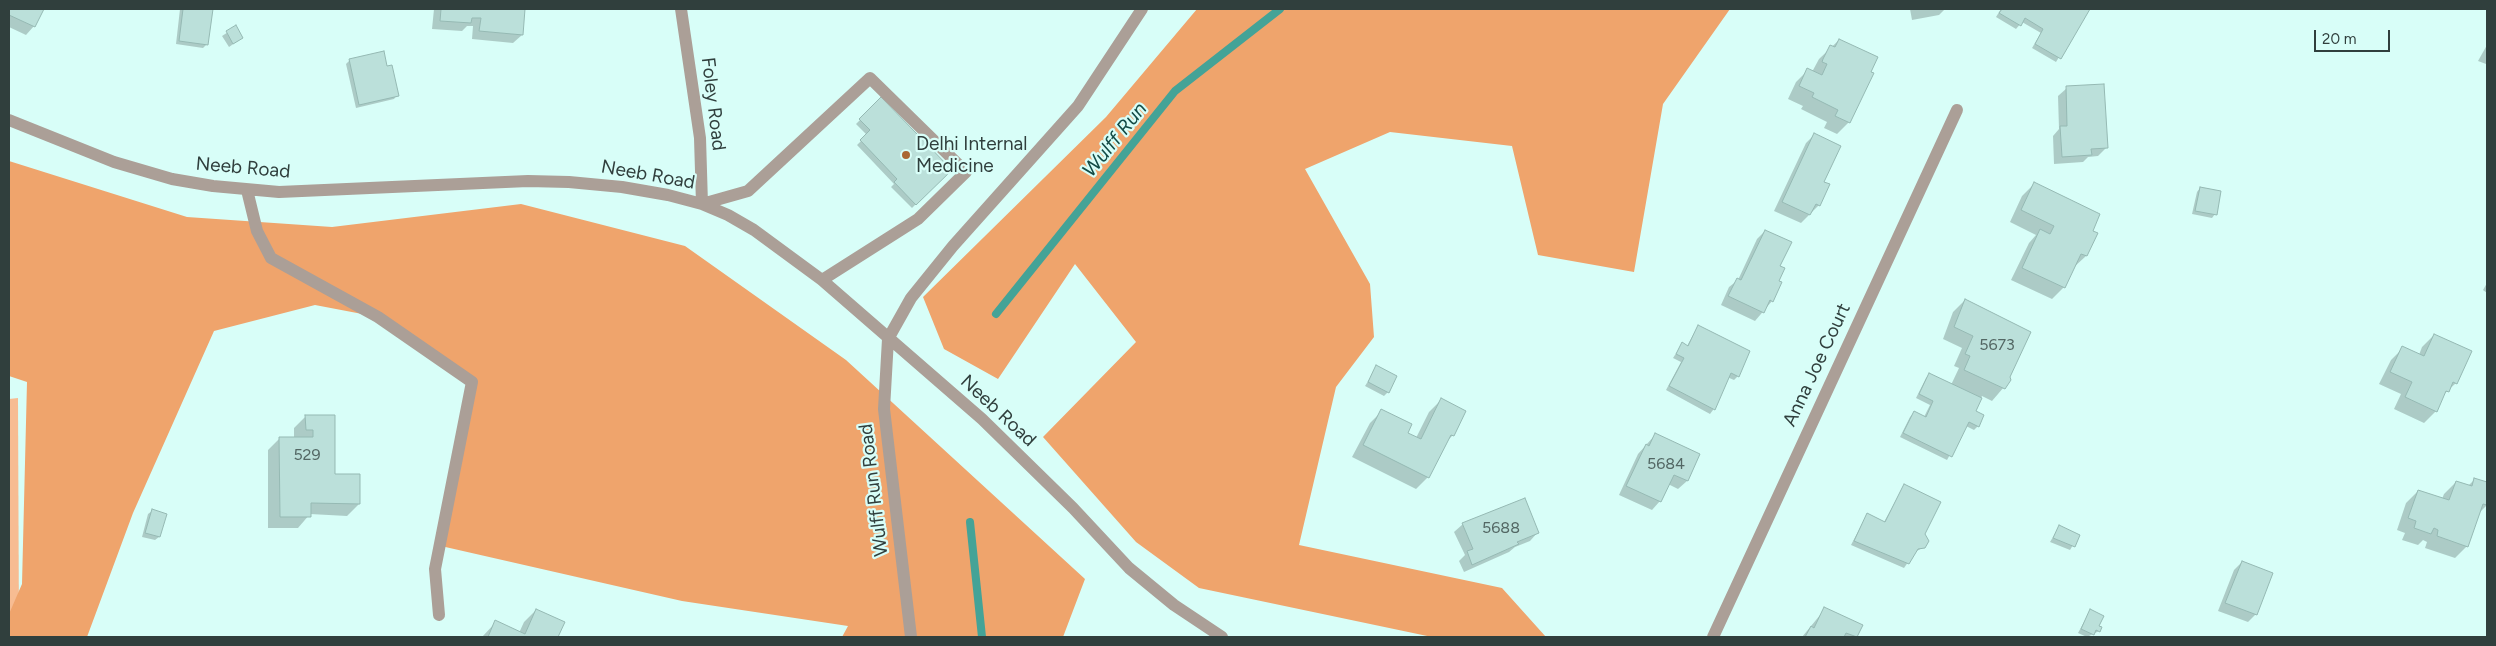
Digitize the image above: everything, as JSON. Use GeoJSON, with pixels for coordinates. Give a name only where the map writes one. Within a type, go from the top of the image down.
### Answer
{"type":"FeatureCollection","features":[{"type":"Feature","properties":{"kind":"street","name":"Foley Road"},"geometry":{"type":"LineString","coordinates":[[681,9],[700,138],[702,204]]}},
{"type":"Feature","properties":{"kind":"street"},"geometry":{"type":"LineString","coordinates":[[888,339],[911,298],[941,261],[1078,106],[1142,9]]}},
{"type":"Feature","properties":{"kind":"street"},"geometry":{"type":"LineString","coordinates":[[702,204],[748,191],[870,78],[966,172],[918,219],[822,280]]}},
{"type":"Feature","properties":{"kind":"street","name":"Anna Joe Court"},"geometry":{"type":"LineString","coordinates":[[1712,637],[1957,110]]}},
{"type":"Feature","properties":{"kind":"street","name":"Neeb Road"},"geometry":{"type":"LineString","coordinates":[[9,120],[114,162],[172,179],[247,190],[279,192],[528,181],[569,182],[622,187],[668,195],[702,204],[728,215],[754,230],[822,280],[982,419],[1073,508],[1128,568],[1174,605],[1222,637]]}},
{"type":"Feature","properties":{"kind":"street"},"geometry":{"type":"LineString","coordinates":[[247,190],[257,230],[270,258],[378,316],[472,382],[435,569],[439,616]]}},
{"type":"Feature","properties":{"kind":"street","name":"Wulff Run Road"},"geometry":{"type":"LineString","coordinates":[[888,339],[884,409],[911,637]]}},
{"type":"Feature","properties":{"kind":"shaded area"},"geometry":{"type":"Polygon","coordinates":[[[1197,9],[1730,9],[1663,104],[1634,272],[1538,255],[1512,146],[1390,132],[1305,169],[1370,284],[1374,337],[1336,387],[1299,545],[1502,588],[1546,637],[1432,637],[1199,588],[1136,542],[1043,437],[1136,342],[1075,264],[998,379],[944,349],[923,297],[1106,117],[1197,9]]]}},
{"type":"Feature","properties":{"kind":"shaded area"},"geometry":{"type":"Polygon","coordinates":[[[9,161],[187,217],[332,227],[521,204],[685,246],[846,360],[1085,579],[1063,637],[842,637],[848,626],[682,601],[441,546],[472,382],[378,317],[315,305],[214,331],[133,513],[87,637],[9,637],[9,614],[22,584],[27,382],[9,376],[9,161]]]}},
{"type":"Feature","properties":{"kind":"shaded area"},"geometry":{"type":"Polygon","coordinates":[[[18,398],[19,637],[9,637],[9,399],[18,398]]]}},
{"type":"Feature","properties":{"kind":"building"},"geometry":{"type":"Polygon","coordinates":[[[9,9],[44,9],[35,27],[9,15],[9,9]]]}},
{"type":"Feature","properties":{"kind":"building"},"geometry":{"type":"Polygon","coordinates":[[[183,9],[213,9],[208,45],[179,41],[183,9]]]}},
{"type":"Feature","properties":{"kind":"building"},"geometry":{"type":"Polygon","coordinates":[[[441,9],[525,9],[523,35],[479,31],[481,18],[472,18],[471,23],[440,21],[441,9]]]}},
{"type":"Feature","properties":{"kind":"building"},"geometry":{"type":"Polygon","coordinates":[[[2002,9],[2090,9],[2061,59],[2035,44],[2043,29],[2025,18],[2021,26],[1999,13],[2002,9]]]}},
{"type":"Feature","properties":{"kind":"building"},"geometry":{"type":"Polygon","coordinates":[[[236,25],[243,38],[233,44],[226,31],[236,25]]]}},
{"type":"Feature","properties":{"kind":"building"},"geometry":{"type":"Polygon","coordinates":[[[1839,39],[1878,57],[1871,72],[1874,73],[1850,123],[1835,116],[1838,110],[1812,97],[1814,93],[1799,86],[1807,68],[1822,75],[1827,64],[1822,62],[1823,59],[1830,45],[1835,47],[1839,39]]]}},
{"type":"Feature","properties":{"kind":"building"},"geometry":{"type":"Polygon","coordinates":[[[384,51],[387,66],[392,65],[399,96],[359,105],[349,59],[384,51]]]}},
{"type":"Feature","properties":{"kind":"building"},"geometry":{"type":"Polygon","coordinates":[[[2104,84],[2108,148],[2091,149],[2092,155],[2062,157],[2060,126],[2067,126],[2066,86],[2104,84]]]}},
{"type":"Feature","properties":{"kind":"building","name":"Delhi Internal Medicine"},"geometry":{"type":"Polygon","coordinates":[[[881,97],[952,170],[916,205],[894,182],[897,179],[860,140],[870,130],[859,119],[881,97]]]}},
{"type":"Feature","properties":{"kind":"building"},"geometry":{"type":"Polygon","coordinates":[[[1814,133],[1841,146],[1824,182],[1830,184],[1820,206],[1816,204],[1810,215],[1782,202],[1814,133]]]}},
{"type":"Feature","properties":{"kind":"building"},"geometry":{"type":"Polygon","coordinates":[[[2034,182],[2100,214],[2093,231],[2098,233],[2087,256],[2081,254],[2065,288],[2022,268],[2040,229],[2050,234],[2054,226],[2021,210],[2034,182]]]}},
{"type":"Feature","properties":{"kind":"building"},"geometry":{"type":"Polygon","coordinates":[[[2200,187],[2221,191],[2217,215],[2195,211],[2200,187]]]}},
{"type":"Feature","properties":{"kind":"building"},"geometry":{"type":"Polygon","coordinates":[[[1765,230],[1792,242],[1780,266],[1785,268],[1779,281],[1782,282],[1773,302],[1770,300],[1764,313],[1728,296],[1737,278],[1741,280],[1765,230]]]}},
{"type":"Feature","properties":{"kind":"building"},"geometry":{"type":"Polygon","coordinates":[[[1965,299],[2031,332],[2010,377],[2011,380],[2005,389],[1964,370],[1970,356],[1965,354],[1973,336],[1954,327],[1965,299]]]}},
{"type":"Feature","properties":{"kind":"building"},"geometry":{"type":"Polygon","coordinates":[[[1698,325],[1750,351],[1739,377],[1731,373],[1715,410],[1669,386],[1684,358],[1676,354],[1682,342],[1688,346],[1698,325]]]}},
{"type":"Feature","properties":{"kind":"building"},"geometry":{"type":"Polygon","coordinates":[[[2434,334],[2472,351],[2457,384],[2453,382],[2449,392],[2446,391],[2437,412],[2405,397],[2412,382],[2390,372],[2402,346],[2424,356],[2434,334]]]}},
{"type":"Feature","properties":{"kind":"building"},"geometry":{"type":"Polygon","coordinates":[[[1376,365],[1397,376],[1389,393],[1368,382],[1376,365]]]}},
{"type":"Feature","properties":{"kind":"building"},"geometry":{"type":"Polygon","coordinates":[[[1929,373],[1982,398],[1976,411],[1984,415],[1979,427],[1969,422],[1952,457],[1903,433],[1914,411],[1926,417],[1933,401],[1919,394],[1929,373]]]}},
{"type":"Feature","properties":{"kind":"building"},"geometry":{"type":"Polygon","coordinates":[[[1441,398],[1466,411],[1454,436],[1451,435],[1429,478],[1363,445],[1381,409],[1412,424],[1408,433],[1421,439],[1441,398]]]}},
{"type":"Feature","properties":{"kind":"building"},"geometry":{"type":"Polygon","coordinates":[[[305,415],[335,415],[335,474],[360,474],[360,504],[311,503],[311,517],[280,517],[279,437],[313,437],[313,430],[306,430],[305,415]]]}},
{"type":"Feature","properties":{"kind":"building"},"geometry":{"type":"Polygon","coordinates":[[[1655,433],[1700,454],[1688,481],[1674,475],[1661,502],[1626,486],[1646,444],[1649,446],[1655,433]]]}},
{"type":"Feature","properties":{"kind":"building"},"geometry":{"type":"Polygon","coordinates":[[[2474,478],[2487,482],[2487,505],[2483,504],[2468,547],[2437,536],[2438,530],[2434,528],[2431,534],[2414,528],[2416,521],[2408,518],[2418,490],[2449,500],[2456,481],[2472,486],[2474,478]]]}},
{"type":"Feature","properties":{"kind":"building"},"geometry":{"type":"Polygon","coordinates":[[[1904,484],[1941,502],[1925,534],[1929,541],[1925,548],[1918,549],[1909,564],[1854,541],[1867,513],[1885,522],[1904,484]]]}},
{"type":"Feature","properties":{"kind":"building"},"geometry":{"type":"Polygon","coordinates":[[[1525,498],[1539,533],[1472,565],[1467,551],[1473,549],[1462,523],[1525,498]]]}},
{"type":"Feature","properties":{"kind":"building"},"geometry":{"type":"Polygon","coordinates":[[[152,509],[167,514],[160,537],[145,533],[152,509]]]}},
{"type":"Feature","properties":{"kind":"building"},"geometry":{"type":"Polygon","coordinates":[[[2059,525],[2080,535],[2075,547],[2053,538],[2059,525]]]}},
{"type":"Feature","properties":{"kind":"building"},"geometry":{"type":"Polygon","coordinates":[[[2242,561],[2273,573],[2257,615],[2225,603],[2242,561]]]}},
{"type":"Feature","properties":{"kind":"building"},"geometry":{"type":"Polygon","coordinates":[[[1824,607],[1863,625],[1857,637],[1846,633],[1844,637],[1805,637],[1811,626],[1814,628],[1824,607]]]}},
{"type":"Feature","properties":{"kind":"building"},"geometry":{"type":"Polygon","coordinates":[[[536,609],[565,622],[558,637],[488,637],[495,620],[525,634],[536,609]]]}},
{"type":"Feature","properties":{"kind":"building"},"geometry":{"type":"Polygon","coordinates":[[[2090,609],[2104,616],[2099,626],[2102,627],[2100,632],[2096,630],[2094,635],[2081,629],[2090,609]]]}},
{"type":"Feature","properties":{"kind":"waterway","name":"Wulff Run"},"geometry":{"type":"LineString","coordinates":[[996,314],[1175,91],[1280,9]]}},
{"type":"Feature","properties":{"kind":"waterway","name":"Wulff Run"},"geometry":{"type":"LineString","coordinates":[[970,522],[982,637]]}},
{"type":"Feature","properties":{"kind":"place","name":"Delhi Internal Medicine"},"geometry":{"type":"Point","coordinates":[906,155]}}]}
